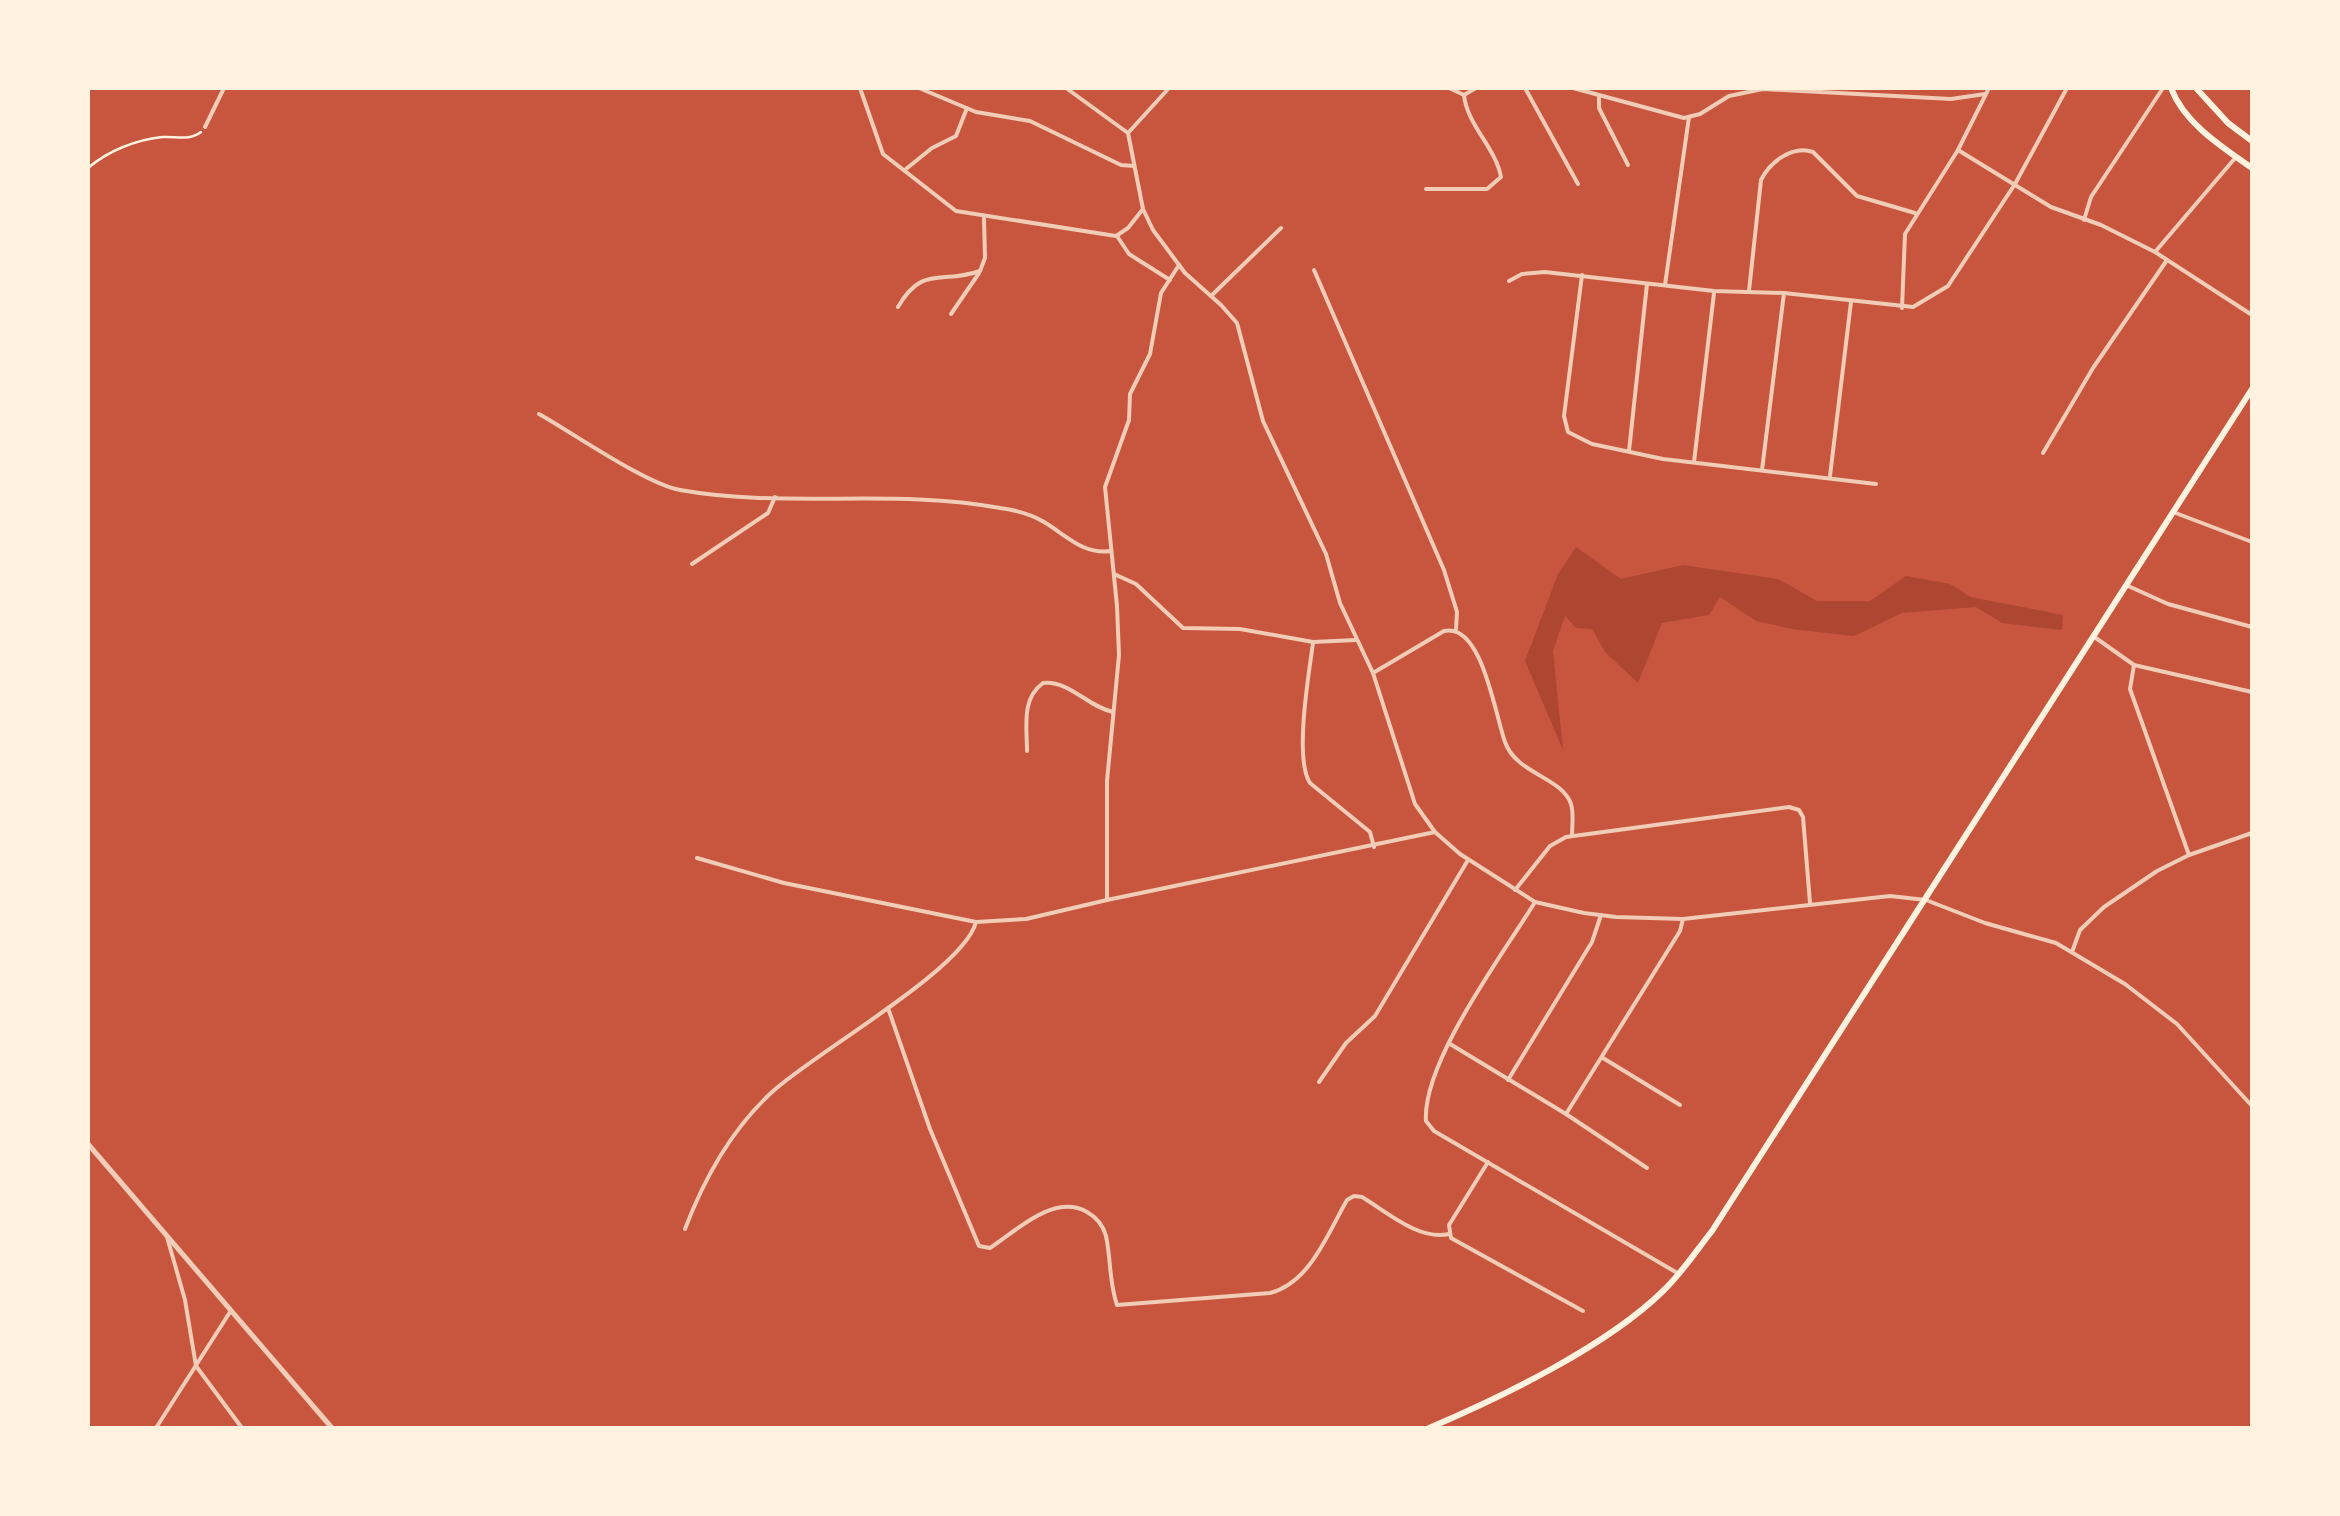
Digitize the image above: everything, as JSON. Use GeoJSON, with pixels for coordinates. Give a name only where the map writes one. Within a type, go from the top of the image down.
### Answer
{"type":"FeatureCollection","features":[{"type":"Feature","properties":{"kind":"main road"},"geometry":{"type":"LineString","coordinates":[[2167,88],[2195,124],[2252,168]]}},
{"type":"Feature","properties":{"kind":"main road"},"geometry":{"type":"LineString","coordinates":[[2196,88],[2228,123],[2252,140]]}},
{"type":"Feature","properties":{"kind":"main road"},"geometry":{"type":"LineString","coordinates":[[1430,1428],[1476,1408],[1610,1334],[1679,1274],[1712,1231],[2252,389]]}},
{"type":"Feature","properties":{"kind":"street"},"geometry":{"type":"LineString","coordinates":[[205,127],[224,88]]}},
{"type":"Feature","properties":{"kind":"street"},"geometry":{"type":"LineString","coordinates":[[860,88],[884,154],[956,212],[1116,236],[1128,228],[1143,208]]}},
{"type":"Feature","properties":{"kind":"street"},"geometry":{"type":"LineString","coordinates":[[919,88],[990,116],[1030,121],[1120,165],[1134,166]]}},
{"type":"Feature","properties":{"kind":"street"},"geometry":{"type":"LineString","coordinates":[[1066,88],[1128,133],[1143,208],[1153,230],[1179,266],[1237,323],[1263,421],[1326,554],[1340,602],[1372,673],[1415,804],[1435,832],[1468,860],[1535,902],[1602,915],[1683,919],[1890,896],[1926,900],[2056,943],[2125,984],[2177,1024],[2252,1106]]}},
{"type":"Feature","properties":{"kind":"street"},"geometry":{"type":"LineString","coordinates":[[1128,133],[1170,88]]}},
{"type":"Feature","properties":{"kind":"street"},"geometry":{"type":"LineString","coordinates":[[1449,88],[1464,95]]}},
{"type":"Feature","properties":{"kind":"street"},"geometry":{"type":"LineString","coordinates":[[1464,95],[1476,88]]}},
{"type":"Feature","properties":{"kind":"street"},"geometry":{"type":"LineString","coordinates":[[1525,88],[1578,184]]}},
{"type":"Feature","properties":{"kind":"street"},"geometry":{"type":"LineString","coordinates":[[1573,88],[1689,118],[1730,96],[1764,89],[1938,99],[1986,94]]}},
{"type":"Feature","properties":{"kind":"street"},"geometry":{"type":"LineString","coordinates":[[1902,308],[1904,234],[1958,150],[1989,88]]}},
{"type":"Feature","properties":{"kind":"street"},"geometry":{"type":"LineString","coordinates":[[1509,281],[1534,272],[1714,291],[1784,293],[1902,308],[1926,302],[1948,286],[2015,184],[2066,88]]}},
{"type":"Feature","properties":{"kind":"street"},"geometry":{"type":"LineString","coordinates":[[2084,220],[2091,196],[2167,88]]}},
{"type":"Feature","properties":{"kind":"street"},"geometry":{"type":"LineString","coordinates":[[1426,189],[1487,189],[1500,177],[1464,95]]}},
{"type":"Feature","properties":{"kind":"street"},"geometry":{"type":"LineString","coordinates":[[1599,95],[1600,108],[1628,165]]}},
{"type":"Feature","properties":{"kind":"street"},"geometry":{"type":"LineString","coordinates":[[906,170],[932,148],[956,136],[967,108]]}},
{"type":"Feature","properties":{"kind":"street"},"geometry":{"type":"LineString","coordinates":[[1665,286],[1689,118]]}},
{"type":"Feature","properties":{"kind":"street"},"geometry":{"type":"LineString","coordinates":[[1749,292],[1760,180],[1770,166],[1796,150],[1812,152],[1857,196],[1915,213]]}},
{"type":"Feature","properties":{"kind":"street"},"geometry":{"type":"LineString","coordinates":[[1958,150],[2051,207],[2155,252],[2252,315]]}},
{"type":"Feature","properties":{"kind":"street"},"geometry":{"type":"LineString","coordinates":[[2155,252],[2236,157]]}},
{"type":"Feature","properties":{"kind":"street"},"geometry":{"type":"LineString","coordinates":[[950,314],[985,258],[984,218]]}},
{"type":"Feature","properties":{"kind":"street"},"geometry":{"type":"LineString","coordinates":[[1211,296],[1281,228]]}},
{"type":"Feature","properties":{"kind":"street"},"geometry":{"type":"LineString","coordinates":[[1116,236],[1130,254],[1170,280]]}},
{"type":"Feature","properties":{"kind":"street"},"geometry":{"type":"LineString","coordinates":[[2043,452],[2093,368],[2167,260]]}},
{"type":"Feature","properties":{"kind":"street"},"geometry":{"type":"LineString","coordinates":[[1106,900],[1107,781],[1118,655],[1104,487],[1129,420],[1130,394],[1150,354],[1161,293],[1179,266]]}},
{"type":"Feature","properties":{"kind":"street"},"geometry":{"type":"LineString","coordinates":[[1314,270],[1444,570],[1457,612],[1456,629]]}},
{"type":"Feature","properties":{"kind":"street"},"geometry":{"type":"LineString","coordinates":[[898,306],[916,282],[932,276],[980,271]]}},
{"type":"Feature","properties":{"kind":"street"},"geometry":{"type":"LineString","coordinates":[[1582,275],[1564,424],[1575,438],[1629,452],[1694,462],[1876,484]]}},
{"type":"Feature","properties":{"kind":"street"},"geometry":{"type":"LineString","coordinates":[[1629,452],[1647,284]]}},
{"type":"Feature","properties":{"kind":"street"},"geometry":{"type":"LineString","coordinates":[[1694,462],[1714,291]]}},
{"type":"Feature","properties":{"kind":"street"},"geometry":{"type":"LineString","coordinates":[[1762,470],[1784,293]]}},
{"type":"Feature","properties":{"kind":"street"},"geometry":{"type":"LineString","coordinates":[[1830,476],[1851,302]]}},
{"type":"Feature","properties":{"kind":"street"},"geometry":{"type":"LineString","coordinates":[[540,414],[671,487],[776,498],[912,497],[978,504],[1036,518],[1088,549],[1112,550]]}},
{"type":"Feature","properties":{"kind":"street"},"geometry":{"type":"LineString","coordinates":[[692,564],[768,514],[776,498]]}},
{"type":"Feature","properties":{"kind":"street"},"geometry":{"type":"LineString","coordinates":[[2173,512],[2252,542]]}},
{"type":"Feature","properties":{"kind":"street"},"geometry":{"type":"LineString","coordinates":[[1114,574],[1136,584],[1183,628],[1240,629],[1313,642],[1356,640]]}},
{"type":"Feature","properties":{"kind":"street"},"geometry":{"type":"LineString","coordinates":[[2126,586],[2168,604],[2252,627]]}},
{"type":"Feature","properties":{"kind":"street"},"geometry":{"type":"LineString","coordinates":[[1372,673],[1444,631],[1456,629],[1464,633],[1473,645],[1509,752],[1520,764],[1564,792],[1570,801],[1572,835]]}},
{"type":"Feature","properties":{"kind":"street"},"geometry":{"type":"LineString","coordinates":[[2093,636],[2134,666],[2252,692]]}},
{"type":"Feature","properties":{"kind":"street"},"geometry":{"type":"LineString","coordinates":[[1313,642],[1305,702],[1306,776],[1370,832],[1374,847]]}},
{"type":"Feature","properties":{"kind":"street"},"geometry":{"type":"LineString","coordinates":[[2134,666],[2130,689],[2188,855]]}},
{"type":"Feature","properties":{"kind":"street"},"geometry":{"type":"LineString","coordinates":[[1027,751],[1030,698],[1043,683],[1060,684],[1096,707],[1114,712]]}},
{"type":"Feature","properties":{"kind":"street"},"geometry":{"type":"LineString","coordinates":[[1515,890],[1550,846],[1572,835],[1792,807],[1803,817],[1810,905]]}},
{"type":"Feature","properties":{"kind":"street"},"geometry":{"type":"LineString","coordinates":[[697,858],[784,883],[976,922],[1026,918],[1435,832]]}},
{"type":"Feature","properties":{"kind":"street"},"geometry":{"type":"LineString","coordinates":[[2072,952],[2080,930],[2104,907],[2157,871],[2188,855],[2252,834]]}},
{"type":"Feature","properties":{"kind":"street"},"geometry":{"type":"LineString","coordinates":[[1319,1082],[1346,1043],[1375,1016],[1468,860]]}},
{"type":"Feature","properties":{"kind":"street"},"geometry":{"type":"LineString","coordinates":[[1535,902],[1450,1044],[1433,1078],[1426,1120],[1434,1131],[1679,1274]]}},
{"type":"Feature","properties":{"kind":"street"},"geometry":{"type":"LineString","coordinates":[[1508,1080],[1592,942],[1602,915]]}},
{"type":"Feature","properties":{"kind":"street"},"geometry":{"type":"LineString","coordinates":[[1566,1114],[1604,1058],[1680,931],[1683,919]]}},
{"type":"Feature","properties":{"kind":"street"},"geometry":{"type":"LineString","coordinates":[[686,1229],[710,1173],[757,1107],[787,1079],[888,1008],[966,943],[976,922]]}},
{"type":"Feature","properties":{"kind":"street"},"geometry":{"type":"LineString","coordinates":[[888,1008],[930,1129],[979,1246],[990,1248],[1053,1209],[1071,1206],[1084,1210],[1104,1230],[1117,1305],[1270,1293],[1286,1288],[1303,1274],[1347,1200],[1354,1196],[1423,1233],[1449,1234]]}},
{"type":"Feature","properties":{"kind":"street"},"geometry":{"type":"LineString","coordinates":[[1450,1044],[1647,1168]]}},
{"type":"Feature","properties":{"kind":"street"},"geometry":{"type":"LineString","coordinates":[[1604,1058],[1680,1105]]}},
{"type":"Feature","properties":{"kind":"street"},"geometry":{"type":"LineString","coordinates":[[88,1144],[332,1428]]}},
{"type":"Feature","properties":{"kind":"street"},"geometry":{"type":"LineString","coordinates":[[1449,1234],[1451,1221],[1488,1162]]}},
{"type":"Feature","properties":{"kind":"street"},"geometry":{"type":"LineString","coordinates":[[164,1229],[186,1300],[196,1366],[242,1428]]}},
{"type":"Feature","properties":{"kind":"street"},"geometry":{"type":"LineString","coordinates":[[1449,1234],[1458,1243],[1584,1311]]}},
{"type":"Feature","properties":{"kind":"street"},"geometry":{"type":"LineString","coordinates":[[156,1428],[230,1312]]}},
{"type":"Feature","properties":{"kind":"path"},"geometry":{"type":"LineString","coordinates":[[88,168],[118,149],[163,137],[194,138],[205,127]]}},
{"type":"Feature","properties":{"kind":"shaded area"},"geometry":{"type":"Polygon","coordinates":[[[1576,547],[1621,579],[1683,565],[1778,579],[1817,601],[1870,601],[1906,576],[1950,584],[1971,597],[2063,615],[2062,630],[2002,623],[1976,607],[1902,613],[1854,636],[1756,621],[1720,597],[1709,615],[1662,623],[1638,683],[1605,652],[1592,629],[1576,628],[1565,616],[1553,651],[1563,750],[1525,661],[1558,574],[1576,547]]]}}]}
